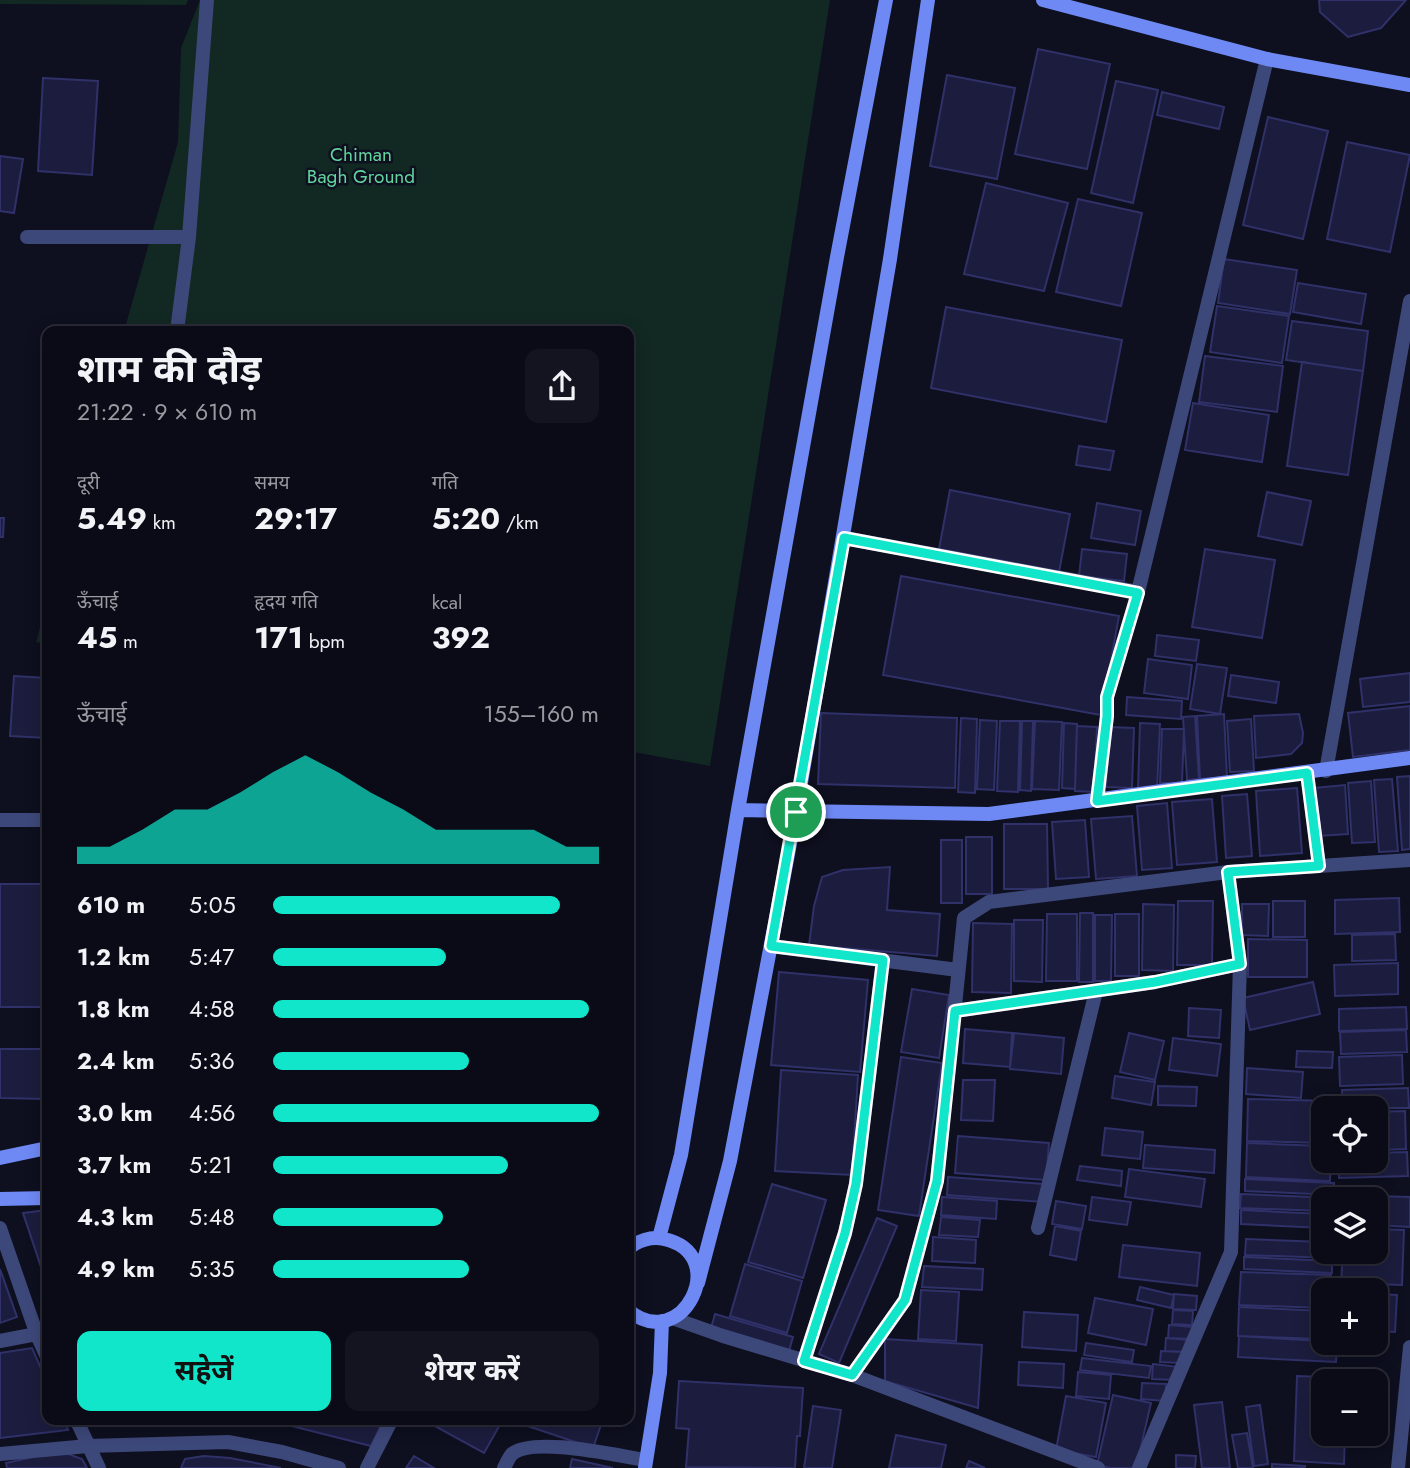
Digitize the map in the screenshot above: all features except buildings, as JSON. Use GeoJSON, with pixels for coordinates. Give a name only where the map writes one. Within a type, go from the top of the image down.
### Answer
{"type":"FeatureCollection","features":[{"type":"Feature","properties":{"kind":"main road"},"geometry":{"type":"LineString","coordinates":[[634,1246],[651,1239],[681,1155],[738,810],[886,0]]}},
{"type":"Feature","properties":{"kind":"main road"},"geometry":{"type":"LineString","coordinates":[[634,1314],[641,1319],[667,1319],[690,1304],[730,1161],[796,812],[844,538],[890,259],[928,0]]}},
{"type":"Feature","properties":{"kind":"main road"},"geometry":{"type":"LineString","coordinates":[[1043,0],[1267,59],[1410,85]]}},
{"type":"Feature","properties":{"kind":"main road"},"geometry":{"type":"LineString","coordinates":[[738,810],[989,814],[1410,758]]}},
{"type":"Feature","properties":{"kind":"main road"},"geometry":{"type":"LineString","coordinates":[[0,1158],[42,1149]]}},
{"type":"Feature","properties":{"kind":"main road"},"geometry":{"type":"LineString","coordinates":[[0,1199],[42,1198]]}},
{"type":"Feature","properties":{"kind":"main road"},"geometry":{"type":"LineString","coordinates":[[634,1237],[671,1241],[683,1248],[692,1258],[698,1283]]}},
{"type":"Feature","properties":{"kind":"main road"},"geometry":{"type":"LineString","coordinates":[[646,1464],[667,1319]]}},
{"type":"Feature","properties":{"kind":"street"},"geometry":{"type":"LineString","coordinates":[[178,326],[189,237],[207,0]]}},
{"type":"Feature","properties":{"kind":"street"},"geometry":{"type":"LineString","coordinates":[[1097,801],[1107,697],[1138,593],[1267,59]]}},
{"type":"Feature","properties":{"kind":"street"},"geometry":{"type":"LineString","coordinates":[[27,237],[189,237]]}},
{"type":"Feature","properties":{"kind":"street"},"geometry":{"type":"LineString","coordinates":[[1326,771],[1410,301]]}},
{"type":"Feature","properties":{"kind":"street"},"geometry":{"type":"LineString","coordinates":[[844,538],[1138,593]]}},
{"type":"Feature","properties":{"kind":"street"},"geometry":{"type":"LineString","coordinates":[[1307,773],[1319,866]]}},
{"type":"Feature","properties":{"kind":"street"},"geometry":{"type":"LineString","coordinates":[[0,820],[42,820]]}},
{"type":"Feature","properties":{"kind":"street"},"geometry":{"type":"LineString","coordinates":[[852,1375],[905,1300],[937,1181],[964,918],[989,902],[1228,872],[1410,860]]}},
{"type":"Feature","properties":{"kind":"street"},"geometry":{"type":"LineString","coordinates":[[1139,1468],[1231,1252],[1240,964],[1228,872]]}},
{"type":"Feature","properties":{"kind":"street"},"geometry":{"type":"LineString","coordinates":[[771,946],[958,970]]}},
{"type":"Feature","properties":{"kind":"street"},"geometry":{"type":"LineString","coordinates":[[804,1361],[845,1233],[856,1184],[883,960]]}},
{"type":"Feature","properties":{"kind":"street"},"geometry":{"type":"LineString","coordinates":[[955,1011],[1096,992],[1240,964]]}},
{"type":"Feature","properties":{"kind":"street"},"geometry":{"type":"LineString","coordinates":[[1038,1228],[1096,992]]}},
{"type":"Feature","properties":{"kind":"street"},"geometry":{"type":"LineString","coordinates":[[0,1228],[42,1333],[0,1341]]}},
{"type":"Feature","properties":{"kind":"street"},"geometry":{"type":"LineString","coordinates":[[667,1319],[852,1375],[1098,1468]]}},
{"type":"Feature","properties":{"kind":"street"},"geometry":{"type":"LineString","coordinates":[[1398,1468],[1410,1347]]}},
{"type":"Feature","properties":{"kind":"street"},"geometry":{"type":"LineString","coordinates":[[79,1425],[99,1468]]}},
{"type":"Feature","properties":{"kind":"street"},"geometry":{"type":"LineString","coordinates":[[366,1468],[389,1425]]}},
{"type":"Feature","properties":{"kind":"street"},"geometry":{"type":"LineString","coordinates":[[0,1454],[89,1446],[228,1442],[282,1452],[339,1468]]}},
{"type":"Feature","properties":{"kind":"street"},"geometry":{"type":"LineString","coordinates":[[504,1468],[512,1454],[526,1448],[560,1447],[646,1464]]}},
{"type":"Feature","properties":{"kind":"green space"},"geometry":{"type":"Polygon","coordinates":[[[0,0],[188,0],[186,5],[0,4],[0,0]]]}},
{"type":"Feature","properties":{"kind":"green space","name":"Chiman Bagh Ground"},"geometry":{"type":"Polygon","coordinates":[[[200,0],[830,0],[710,766],[634,752],[634,326],[125,326],[178,142],[181,48],[200,0]]]}},
{"type":"Feature","properties":{"kind":"green space"},"geometry":{"type":"Polygon","coordinates":[[[42,621],[42,643],[36,642],[42,621]]]}},
{"type":"Feature","properties":{"kind":"route"},"geometry":{"type":"LineString","coordinates":[[844,538],[1138,593],[1107,697],[1097,801],[1307,773],[1319,866],[1228,872],[1240,964],[1096,992],[955,1011],[937,1181],[905,1300],[852,1375],[804,1361],[845,1233],[856,1184],[883,960],[771,946],[796,812],[844,538]]}}]}
